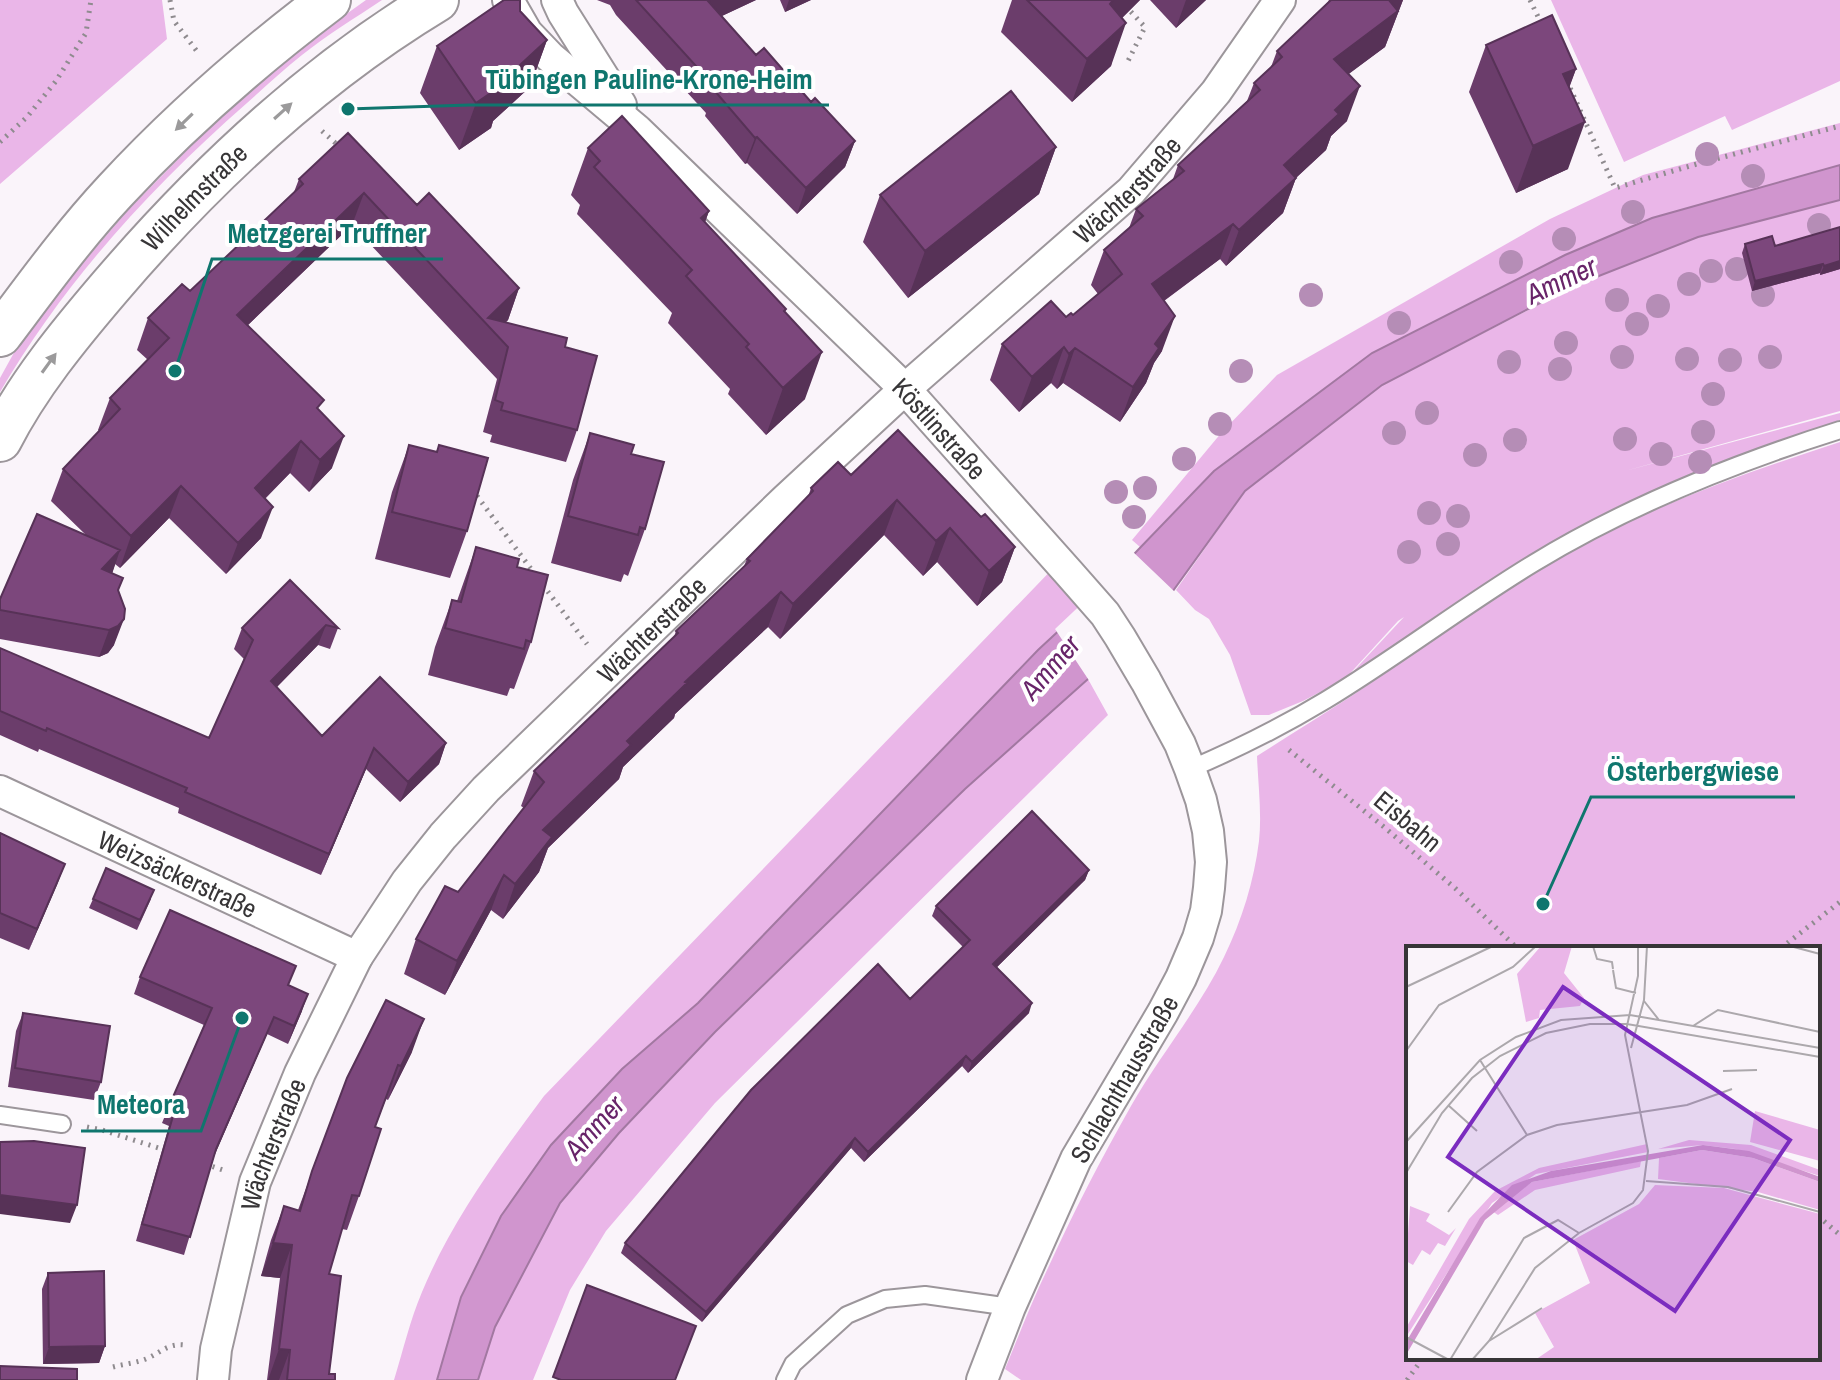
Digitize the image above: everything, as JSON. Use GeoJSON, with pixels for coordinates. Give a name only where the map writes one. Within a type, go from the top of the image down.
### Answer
{"type":"FeatureCollection","features":[{"type":"Feature","properties":{"kind":"main road"},"geometry":{"type":"LineString","coordinates":[[0,335],[60,255],[115,192],[187,118],[280,37],[329,0]]}},
{"type":"Feature","properties":{"kind":"main road","name":"Wilhelmstraße"},"geometry":{"type":"LineString","coordinates":[[0,440],[40,376],[79,323],[156,233],[291,103],[343,63],[437,0]]}},
{"type":"Feature","properties":{"kind":"street","name":"Köstlinstraße"},"geometry":{"type":"LineString","coordinates":[[508,0],[527,33],[550,57],[637,130],[905,389],[1105,614],[1146,681],[1190,769]]}},
{"type":"Feature","properties":{"kind":"street","name":"Köstlinstraße"},"geometry":{"type":"LineString","coordinates":[[557,0],[637,130]]}},
{"type":"Feature","properties":{"kind":"street","name":"Wächterstraße"},"geometry":{"type":"LineString","coordinates":[[213,1380],[216,1349],[255,1182],[300,1073],[357,957],[407,881],[486,789],[785,500],[905,389],[1131,191],[1216,92],[1280,0]]}},
{"type":"Feature","properties":{"kind":"street","name":"Schlachthausstraße"},"geometry":{"type":"LineString","coordinates":[[982,1380],[1010,1307],[1076,1159],[1163,1012],[1198,938],[1206,911],[1211,862],[1201,800],[1190,769]]}},
{"type":"Feature","properties":{"kind":"street","name":"Weizsäckerstraße"},"geometry":{"type":"LineString","coordinates":[[0,791],[357,957]]}},
{"type":"Feature","properties":{"kind":"lane"},"geometry":{"type":"LineString","coordinates":[[1190,769],[1240,747],[1325,701],[1534,563],[1616,519],[1748,462],[1840,430]]}},
{"type":"Feature","properties":{"kind":"lane"},"geometry":{"type":"LineString","coordinates":[[0,1115],[62,1124]]}},
{"type":"Feature","properties":{"kind":"lane"},"geometry":{"type":"LineString","coordinates":[[785,1380],[793,1364],[847,1315],[885,1299],[925,1295],[1010,1307]]}},
{"type":"Feature","properties":{"kind":"path"},"geometry":{"type":"LineString","coordinates":[[0,142],[27,117],[56,81],[86,33],[91,0]]}},
{"type":"Feature","properties":{"kind":"path"},"geometry":{"type":"LineString","coordinates":[[170,0],[174,21],[224,85]]}},
{"type":"Feature","properties":{"kind":"path"},"geometry":{"type":"LineString","coordinates":[[1120,0],[1145,27],[1126,65]]}},
{"type":"Feature","properties":{"kind":"path"},"geometry":{"type":"LineString","coordinates":[[1530,0],[1542,26]]}},
{"type":"Feature","properties":{"kind":"path"},"geometry":{"type":"LineString","coordinates":[[1124,23],[1132,14]]}},
{"type":"Feature","properties":{"kind":"path"},"geometry":{"type":"LineString","coordinates":[[1567,79],[1615,188],[1840,126]]}},
{"type":"Feature","properties":{"kind":"path"},"geometry":{"type":"LineString","coordinates":[[291,103],[348,155]]}},
{"type":"Feature","properties":{"kind":"path"},"geometry":{"type":"LineString","coordinates":[[477,496],[606,671]]}},
{"type":"Feature","properties":{"kind":"path","name":"Eisbahn"},"geometry":{"type":"LineString","coordinates":[[1267,732],[1456,889],[1515,946]]}},
{"type":"Feature","properties":{"kind":"path"},"geometry":{"type":"LineString","coordinates":[[1784,946],[1840,902]]}},
{"type":"Feature","properties":{"kind":"path"},"geometry":{"type":"LineString","coordinates":[[62,1124],[102,1130],[175,1153]]}},
{"type":"Feature","properties":{"kind":"path"},"geometry":{"type":"LineString","coordinates":[[203,1163],[255,1182]]}},
{"type":"Feature","properties":{"kind":"path"},"geometry":{"type":"LineString","coordinates":[[1820,1218],[1840,1235]]}},
{"type":"Feature","properties":{"kind":"path"},"geometry":{"type":"LineString","coordinates":[[113,1367],[147,1359],[176,1344]]}},
{"type":"Feature","properties":{"kind":"path"},"geometry":{"type":"LineString","coordinates":[[1407,1380],[1422,1360]]}},
{"type":"Feature","properties":{"kind":"shaded area"},"geometry":{"type":"Polygon","coordinates":[[[0,0],[162,0],[167,39],[0,184],[0,0]]]}},
{"type":"Feature","properties":{"kind":"shaded area"},"geometry":{"type":"Polygon","coordinates":[[[366,0],[382,0],[321,40],[288,67],[211,135],[143,203],[52,312],[0,392],[0,378],[16,349],[58,292],[128,210],[206,131],[296,50],[366,0]]]}},
{"type":"Feature","properties":{"kind":"shaded area"},"geometry":{"type":"Polygon","coordinates":[[[1551,0],[1840,0],[1840,81],[1732,130],[1725,116],[1624,162],[1551,0]]]}},
{"type":"Feature","properties":{"kind":"shaded area"},"geometry":{"type":"Polygon","coordinates":[[[1840,123],[1840,165],[1652,218],[1214,471],[1140,547],[1132,540],[1222,432],[1277,375],[1550,219],[1643,175],[1840,123]]]}},
{"type":"Feature","properties":{"kind":"shaded area"},"geometry":{"type":"Polygon","coordinates":[[[1840,200],[1840,411],[1625,471],[1840,413],[1840,420],[1726,462],[1613,510],[1524,559],[1347,678],[1404,617],[1345,679],[1269,715],[1251,715],[1230,655],[1209,619],[1195,610],[1176,590],[1245,491],[1382,385],[1581,283],[1698,237],[1840,200]]]}},
{"type":"Feature","properties":{"kind":"shaded area"},"geometry":{"type":"Polygon","coordinates":[[[1840,442],[1840,1380],[1021,1380],[1005,1369],[1042,1280],[1098,1166],[1142,1087],[1214,976],[1236,929],[1250,886],[1259,841],[1257,756],[1553,561],[1622,525],[1730,480],[1840,442]]]}},
{"type":"Feature","properties":{"kind":"shaded area"},"geometry":{"type":"Polygon","coordinates":[[[1061,560],[1093,599],[1038,650],[698,1003],[622,1069],[501,1216],[461,1296],[437,1380],[394,1380],[418,1303],[447,1240],[493,1166],[544,1096],[1061,560]]]}},
{"type":"Feature","properties":{"kind":"shaded area"},"geometry":{"type":"Polygon","coordinates":[[[1088,679],[1108,715],[715,1103],[606,1231],[570,1290],[533,1380],[478,1380],[495,1327],[560,1203],[619,1133],[715,1032],[965,789],[1088,679]]]}},
{"type":"Feature","properties":{"kind":"water","name":"Ammer"},"geometry":{"type":"Polygon","coordinates":[[[1840,165],[1840,200],[1698,237],[1581,283],[1382,385],[1245,491],[1170,595],[1088,679],[965,789],[715,1032],[619,1133],[560,1203],[495,1327],[478,1380],[437,1380],[461,1297],[501,1216],[551,1145],[622,1069],[698,1003],[1214,471],[1372,353],[1565,255],[1652,218],[1840,165]]]}},
{"type":"Feature","properties":{"kind":"pier"},"geometry":{"type":"Polygon","coordinates":[[[1131,550],[1176,593],[1090,682],[1055,629],[1131,550]]]}},
{"type":"Feature","properties":{"kind":"building"},"geometry":{"type":"Polygon","coordinates":[[[504,0],[520,0],[520,11],[547,40],[506,78],[508,81],[476,103],[437,46],[504,0]]]}},
{"type":"Feature","properties":{"kind":"building"},"geometry":{"type":"Polygon","coordinates":[[[636,0],[709,0],[756,55],[764,48],[811,102],[815,98],[855,141],[806,188],[755,138],[714,90],[716,88],[636,0]]]}},
{"type":"Feature","properties":{"kind":"building"},"geometry":{"type":"Polygon","coordinates":[[[1027,0],[1113,0],[1110,4],[1126,23],[1087,59],[1027,0]]]}},
{"type":"Feature","properties":{"kind":"building"},"geometry":{"type":"Polygon","coordinates":[[[1331,0],[1389,0],[1398,11],[1334,59],[1360,86],[1335,110],[1339,114],[1284,165],[1296,178],[1239,230],[1233,224],[1152,284],[1175,316],[1155,344],[1159,348],[1133,387],[1075,348],[1069,354],[1064,347],[1032,377],[1002,344],[1051,301],[1066,317],[1071,313],[1073,315],[1122,274],[1104,250],[1143,216],[1136,209],[1184,171],[1178,165],[1260,90],[1254,83],[1282,57],[1277,51],[1331,0]]]}},
{"type":"Feature","properties":{"kind":"building"},"geometry":{"type":"Polygon","coordinates":[[[1552,15],[1576,69],[1563,74],[1585,122],[1533,146],[1486,45],[1552,15]]]}},
{"type":"Feature","properties":{"kind":"building"},"geometry":{"type":"Polygon","coordinates":[[[1011,91],[1056,147],[925,251],[880,195],[1011,91]]]}},
{"type":"Feature","properties":{"kind":"building"},"geometry":{"type":"Polygon","coordinates":[[[622,116],[709,211],[701,218],[822,352],[783,388],[746,347],[749,344],[686,276],[692,270],[594,167],[600,161],[588,148],[622,116]]]}},
{"type":"Feature","properties":{"kind":"building"},"geometry":{"type":"Polygon","coordinates":[[[348,133],[417,205],[429,193],[519,288],[488,318],[567,338],[565,347],[597,356],[577,430],[501,410],[503,403],[495,400],[508,347],[364,193],[237,315],[324,400],[317,408],[344,436],[320,460],[301,441],[255,488],[273,507],[238,543],[181,486],[131,536],[63,469],[120,409],[110,398],[169,338],[148,318],[182,284],[190,291],[303,184],[299,179],[348,133]]]}},
{"type":"Feature","properties":{"kind":"building"},"geometry":{"type":"Polygon","coordinates":[[[1840,227],[1840,261],[1755,281],[1745,244],[1772,236],[1775,246],[1840,227]]]}},
{"type":"Feature","properties":{"kind":"building"},"geometry":{"type":"Polygon","coordinates":[[[898,430],[981,517],[985,514],[1015,547],[989,571],[950,528],[936,541],[897,500],[793,604],[781,592],[627,741],[631,745],[543,830],[552,837],[515,884],[504,875],[457,961],[416,939],[445,886],[458,892],[544,782],[534,771],[750,561],[747,559],[838,462],[851,475],[898,430]]]}},
{"type":"Feature","properties":{"kind":"building"},"geometry":{"type":"Polygon","coordinates":[[[590,433],[634,445],[631,454],[664,462],[645,529],[640,527],[638,535],[568,516],[590,433]]]}},
{"type":"Feature","properties":{"kind":"building"},"geometry":{"type":"Polygon","coordinates":[[[409,445],[437,452],[439,445],[488,458],[467,531],[392,512],[409,445]]]}},
{"type":"Feature","properties":{"kind":"building"},"geometry":{"type":"Polygon","coordinates":[[[37,514],[120,550],[102,569],[123,578],[118,590],[125,609],[124,619],[118,626],[109,630],[0,610],[0,599],[37,514]]]}},
{"type":"Feature","properties":{"kind":"building"},"geometry":{"type":"Polygon","coordinates":[[[476,547],[519,559],[517,567],[548,575],[531,642],[526,640],[524,649],[445,628],[452,600],[461,602],[476,547]]]}},
{"type":"Feature","properties":{"kind":"building"},"geometry":{"type":"Polygon","coordinates":[[[290,580],[338,628],[326,625],[271,681],[322,736],[380,677],[446,743],[408,782],[374,748],[329,854],[185,792],[187,788],[0,711],[0,648],[209,738],[253,640],[242,628],[290,580]]]}},
{"type":"Feature","properties":{"kind":"building"},"geometry":{"type":"Polygon","coordinates":[[[1032,811],[1089,870],[993,964],[1032,1003],[972,1062],[966,1056],[868,1152],[855,1138],[706,1312],[625,1243],[751,1090],[878,964],[910,999],[970,940],[936,906],[1032,811]]]}},
{"type":"Feature","properties":{"kind":"building"},"geometry":{"type":"Polygon","coordinates":[[[0,833],[65,864],[37,929],[0,913],[0,833]]]}},
{"type":"Feature","properties":{"kind":"building"},"geometry":{"type":"Polygon","coordinates":[[[106,868],[154,890],[140,920],[93,899],[106,868]]]}},
{"type":"Feature","properties":{"kind":"building"},"geometry":{"type":"Polygon","coordinates":[[[170,910],[296,966],[288,985],[308,994],[294,1026],[274,1017],[216,1149],[190,1237],[142,1224],[175,1109],[169,1106],[212,1008],[140,977],[170,910]]]}},
{"type":"Feature","properties":{"kind":"building"},"geometry":{"type":"Polygon","coordinates":[[[386,1000],[424,1019],[401,1066],[398,1065],[375,1127],[381,1129],[359,1196],[352,1195],[329,1274],[341,1276],[329,1374],[335,1374],[335,1380],[287,1380],[290,1350],[279,1349],[292,1245],[273,1243],[284,1206],[300,1211],[347,1078],[386,1000]]]}},
{"type":"Feature","properties":{"kind":"building"},"geometry":{"type":"Polygon","coordinates":[[[23,1013],[110,1026],[101,1082],[15,1068],[23,1013]]]}},
{"type":"Feature","properties":{"kind":"building"},"geometry":{"type":"Polygon","coordinates":[[[34,1141],[85,1148],[77,1205],[0,1195],[0,1142],[34,1141]]]}},
{"type":"Feature","properties":{"kind":"building"},"geometry":{"type":"Polygon","coordinates":[[[104,1271],[105,1346],[49,1347],[48,1273],[104,1271]]]}},
{"type":"Feature","properties":{"kind":"building"},"geometry":{"type":"Polygon","coordinates":[[[587,1285],[696,1326],[675,1380],[561,1380],[553,1377],[587,1285]]]}},
{"type":"Feature","properties":{"kind":"building"},"geometry":{"type":"Polygon","coordinates":[[[0,1366],[77,1369],[77,1380],[0,1380],[0,1366]]]}},
{"type":"Feature","properties":{"kind":"place","name":"Tübingen Pauline-Krone-Heim"},"geometry":{"type":"Point","coordinates":[348,109]}},
{"type":"Feature","properties":{"kind":"place","name":"Metzgerei Truffner"},"geometry":{"type":"Point","coordinates":[175,371]}},
{"type":"Feature","properties":{"kind":"place","name":"Österbergwiese"},"geometry":{"type":"Point","coordinates":[1543,904]}},
{"type":"Feature","properties":{"kind":"place","name":"Meteora"},"geometry":{"type":"Point","coordinates":[242,1018]}}]}
